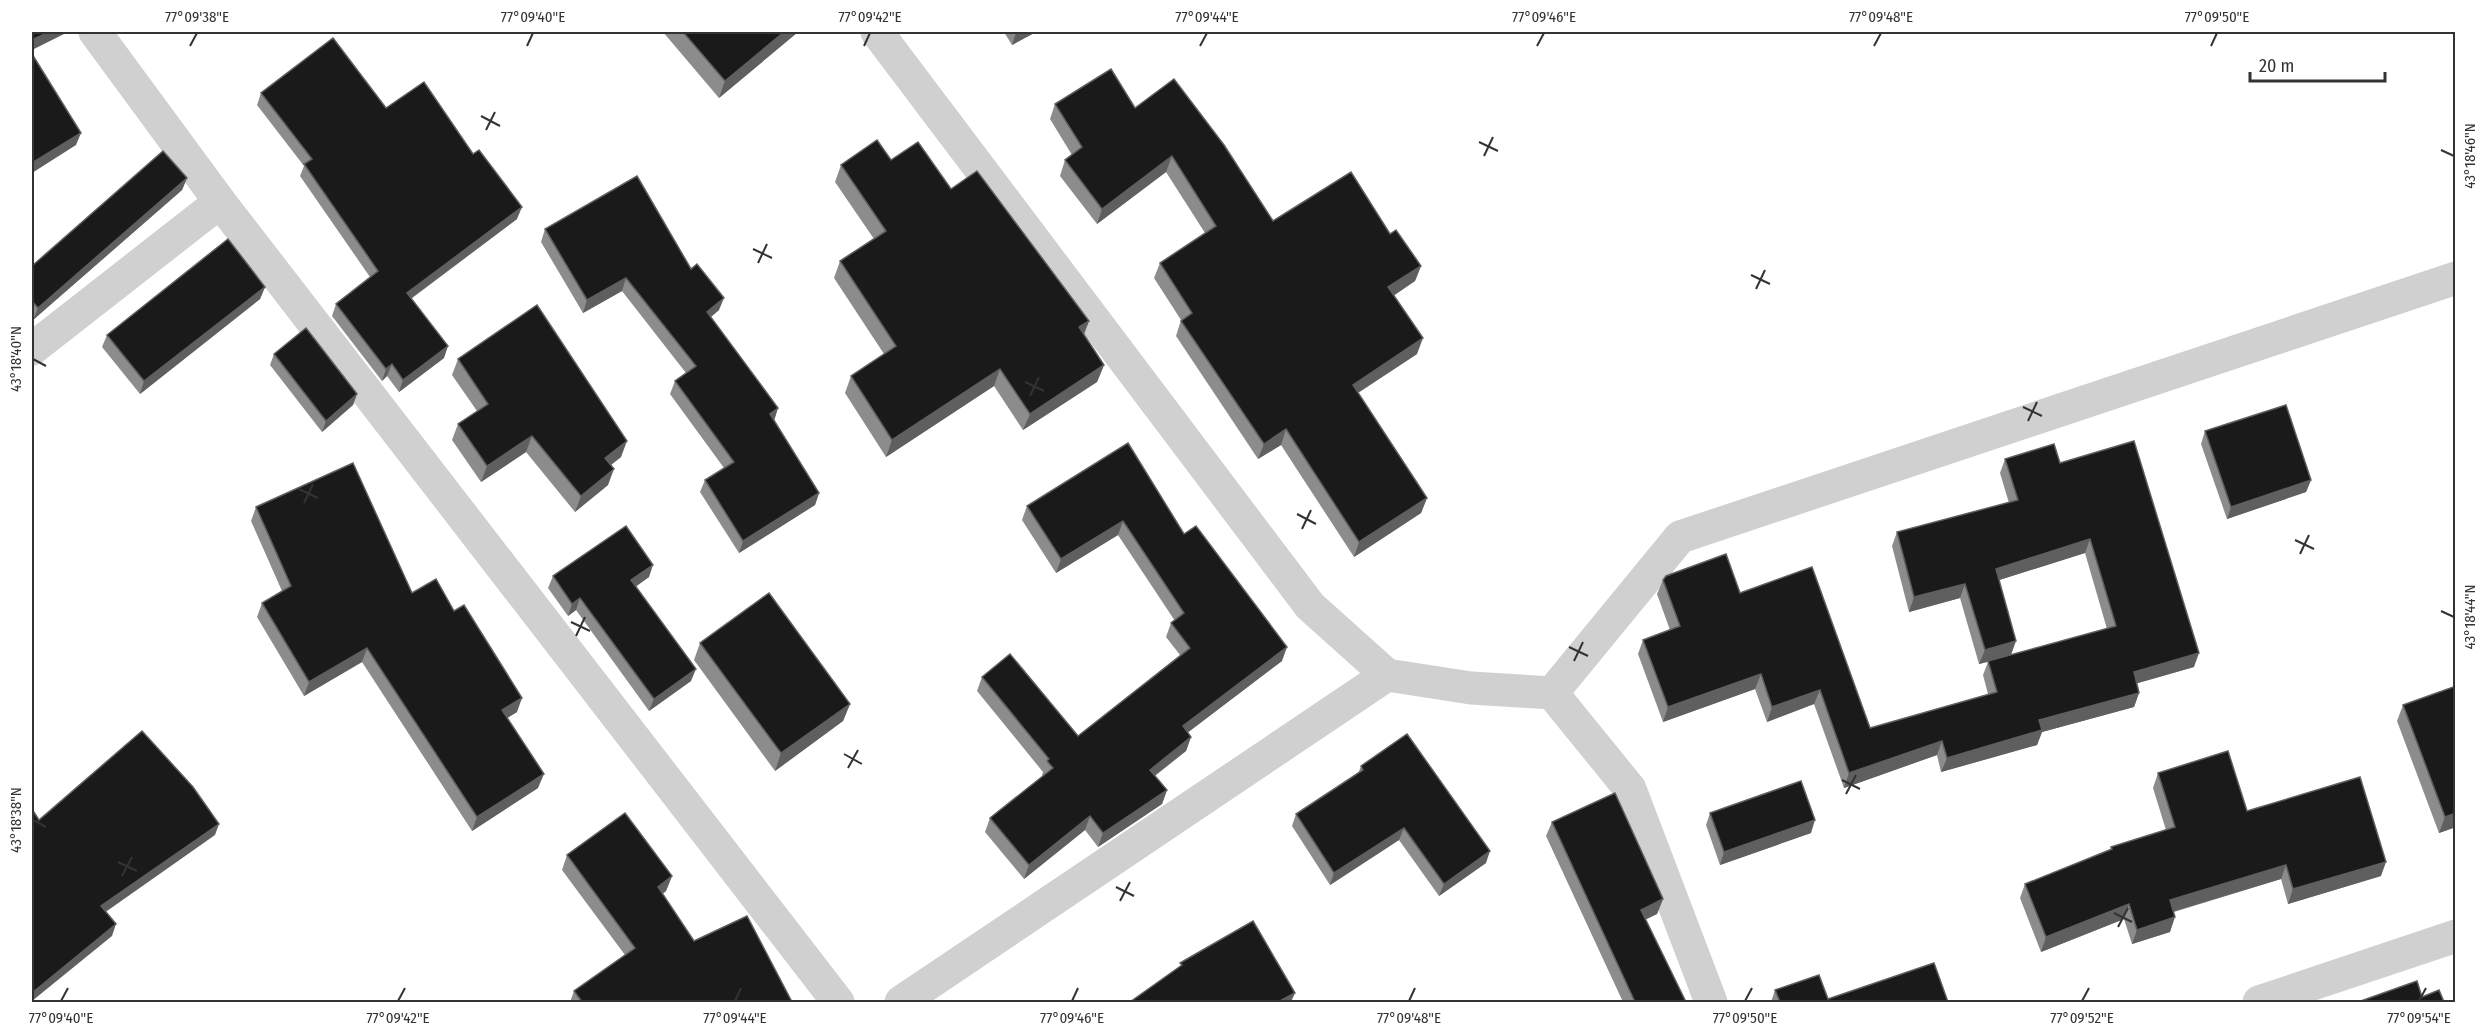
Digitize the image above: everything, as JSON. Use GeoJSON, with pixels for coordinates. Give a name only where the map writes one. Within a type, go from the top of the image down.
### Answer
{"type":"FeatureCollection","features":[{"type":"Feature","properties":{"kind":"street"},"geometry":{"type":"LineString","coordinates":[[95,32],[220,202],[838,1002]]}},
{"type":"Feature","properties":{"kind":"street"},"geometry":{"type":"LineString","coordinates":[[877,32],[1310,606],[1387,675],[1471,688],[1552,693],[1630,789],[1711,1002]]}},
{"type":"Feature","properties":{"kind":"street"},"geometry":{"type":"LineString","coordinates":[[32,349],[220,202]]}},
{"type":"Feature","properties":{"kind":"street"},"geometry":{"type":"LineString","coordinates":[[1552,693],[1680,537],[2456,278]]}},
{"type":"Feature","properties":{"kind":"street"},"geometry":{"type":"LineString","coordinates":[[902,1002],[1387,675]]}},
{"type":"Feature","properties":{"kind":"street"},"geometry":{"type":"LineString","coordinates":[[2259,1002],[2456,936]]}},
{"type":"Feature","properties":{"kind":"building"},"geometry":{"type":"Polygon","coordinates":[[[32,32],[49,32],[32,40],[32,32]]]}},
{"type":"Feature","properties":{"kind":"building"},"geometry":{"type":"Polygon","coordinates":[[[683,32],[784,32],[725,81],[683,32]]]}},
{"type":"Feature","properties":{"kind":"building"},"geometry":{"type":"Polygon","coordinates":[[[333,38],[386,108],[424,82],[473,154],[479,150],[522,207],[407,293],[448,346],[403,380],[392,364],[386,369],[336,304],[378,271],[304,164],[312,159],[261,93],[333,38]]]}},
{"type":"Feature","properties":{"kind":"building"},"geometry":{"type":"Polygon","coordinates":[[[32,54],[81,133],[32,163],[32,54]]]}},
{"type":"Feature","properties":{"kind":"building"},"geometry":{"type":"Polygon","coordinates":[[[1111,69],[1135,108],[1174,79],[1224,145],[1273,221],[1351,172],[1390,234],[1396,230],[1421,266],[1388,287],[1423,338],[1353,385],[1427,498],[1359,542],[1286,429],[1264,444],[1181,321],[1192,313],[1160,263],[1216,226],[1172,156],[1102,209],[1065,160],[1082,147],[1055,104],[1111,69]]]}},
{"type":"Feature","properties":{"kind":"building"},"geometry":{"type":"Polygon","coordinates":[[[877,140],[891,160],[918,142],[951,189],[977,171],[1089,321],[1079,327],[1104,365],[1030,414],[1000,369],[892,440],[851,376],[896,346],[840,261],[886,231],[841,165],[877,140]]]}},
{"type":"Feature","properties":{"kind":"building"},"geometry":{"type":"Polygon","coordinates":[[[163,151],[187,178],[38,308],[32,301],[32,266],[163,151]]]}},
{"type":"Feature","properties":{"kind":"building"},"geometry":{"type":"Polygon","coordinates":[[[637,176],[691,269],[697,264],[724,298],[707,312],[778,408],[770,414],[819,493],[743,541],[705,480],[734,462],[675,381],[696,366],[626,278],[587,300],[545,229],[637,176]]]}},
{"type":"Feature","properties":{"kind":"building"},"geometry":{"type":"Polygon","coordinates":[[[228,239],[265,287],[144,381],[107,335],[228,239]]]}},
{"type":"Feature","properties":{"kind":"building"},"geometry":{"type":"Polygon","coordinates":[[[537,305],[627,441],[605,458],[614,469],[581,496],[532,436],[487,466],[458,424],[488,404],[458,359],[537,305]]]}},
{"type":"Feature","properties":{"kind":"building"},"geometry":{"type":"Polygon","coordinates":[[[306,328],[357,394],[326,421],[274,354],[306,328]]]}},
{"type":"Feature","properties":{"kind":"building"},"geometry":{"type":"Polygon","coordinates":[[[2286,405],[2311,480],[2231,507],[2205,431],[2286,405]]]}},
{"type":"Feature","properties":{"kind":"building"},"geometry":{"type":"Polygon","coordinates":[[[2134,441],[2199,653],[2134,672],[2139,693],[2039,720],[2042,730],[1947,758],[1942,741],[1849,773],[1820,690],[1772,707],[1761,674],[1668,707],[1643,640],[1680,626],[1663,580],[1666,576],[1726,554],[1740,593],[1812,567],[1870,728],[1997,692],[1988,661],[2116,626],[2090,539],[1996,569],[2016,641],[1985,650],[1965,584],[1914,597],[1897,532],[2018,500],[2005,459],[2054,444],[2060,463],[2134,441]]]}},
{"type":"Feature","properties":{"kind":"building"},"geometry":{"type":"Polygon","coordinates":[[[1128,443],[1184,534],[1196,526],[1287,647],[1183,726],[1191,737],[1150,770],[1167,790],[1103,833],[1090,816],[1029,865],[990,818],[1053,768],[1047,761],[1049,759],[982,677],[1010,654],[1078,736],[1190,648],[1171,623],[1184,613],[1123,521],[1061,559],[1027,506],[1128,443]]]}},
{"type":"Feature","properties":{"kind":"building"},"geometry":{"type":"Polygon","coordinates":[[[353,463],[412,593],[436,579],[454,611],[464,605],[522,698],[502,710],[544,774],[477,817],[367,648],[309,682],[262,603],[291,586],[256,507],[353,463]]]}},
{"type":"Feature","properties":{"kind":"building"},"geometry":{"type":"Polygon","coordinates":[[[626,526],[653,565],[631,580],[696,669],[654,699],[580,598],[572,604],[553,576],[626,526]]]}},
{"type":"Feature","properties":{"kind":"building"},"geometry":{"type":"Polygon","coordinates":[[[769,593],[850,704],[781,753],[700,643],[769,593]]]}},
{"type":"Feature","properties":{"kind":"building"},"geometry":{"type":"Polygon","coordinates":[[[2456,686],[2456,813],[2445,817],[2403,705],[2456,686]]]}},
{"type":"Feature","properties":{"kind":"building"},"geometry":{"type":"Polygon","coordinates":[[[142,731],[193,787],[219,824],[101,906],[116,924],[32,993],[32,809],[39,820],[142,731]]]}},
{"type":"Feature","properties":{"kind":"building"},"geometry":{"type":"Polygon","coordinates":[[[1407,734],[1490,851],[1444,884],[1404,828],[1334,873],[1296,814],[1363,770],[1361,766],[1407,734]]]}},
{"type":"Feature","properties":{"kind":"building"},"geometry":{"type":"Polygon","coordinates":[[[2228,751],[2247,811],[2360,777],[2386,862],[2293,889],[2286,865],[2170,900],[2175,917],[2137,930],[2129,904],[2046,937],[2025,884],[2112,849],[2111,847],[2175,827],[2158,773],[2228,751]]]}},
{"type":"Feature","properties":{"kind":"building"},"geometry":{"type":"Polygon","coordinates":[[[1801,781],[1815,820],[1724,852],[1710,813],[1801,781]]]}},
{"type":"Feature","properties":{"kind":"building"},"geometry":{"type":"Polygon","coordinates":[[[1615,793],[1663,899],[1641,910],[1686,1002],[1635,1002],[1552,822],[1615,793]]]}},
{"type":"Feature","properties":{"kind":"building"},"geometry":{"type":"Polygon","coordinates":[[[625,813],[672,876],[658,887],[694,941],[747,916],[792,1002],[582,1002],[574,991],[635,948],[567,855],[625,813]]]}},
{"type":"Feature","properties":{"kind":"building"},"geometry":{"type":"Polygon","coordinates":[[[1253,921],[1295,993],[1278,1002],[1130,1002],[1182,965],[1180,963],[1253,921]]]}},
{"type":"Feature","properties":{"kind":"building"},"geometry":{"type":"Polygon","coordinates":[[[1934,963],[1948,1002],[1780,1002],[1775,990],[1819,975],[1828,999],[1934,963]]]}},
{"type":"Feature","properties":{"kind":"building"},"geometry":{"type":"Polygon","coordinates":[[[2417,981],[2422,997],[2439,990],[2444,1002],[2358,1002],[2417,981]]]}}]}
